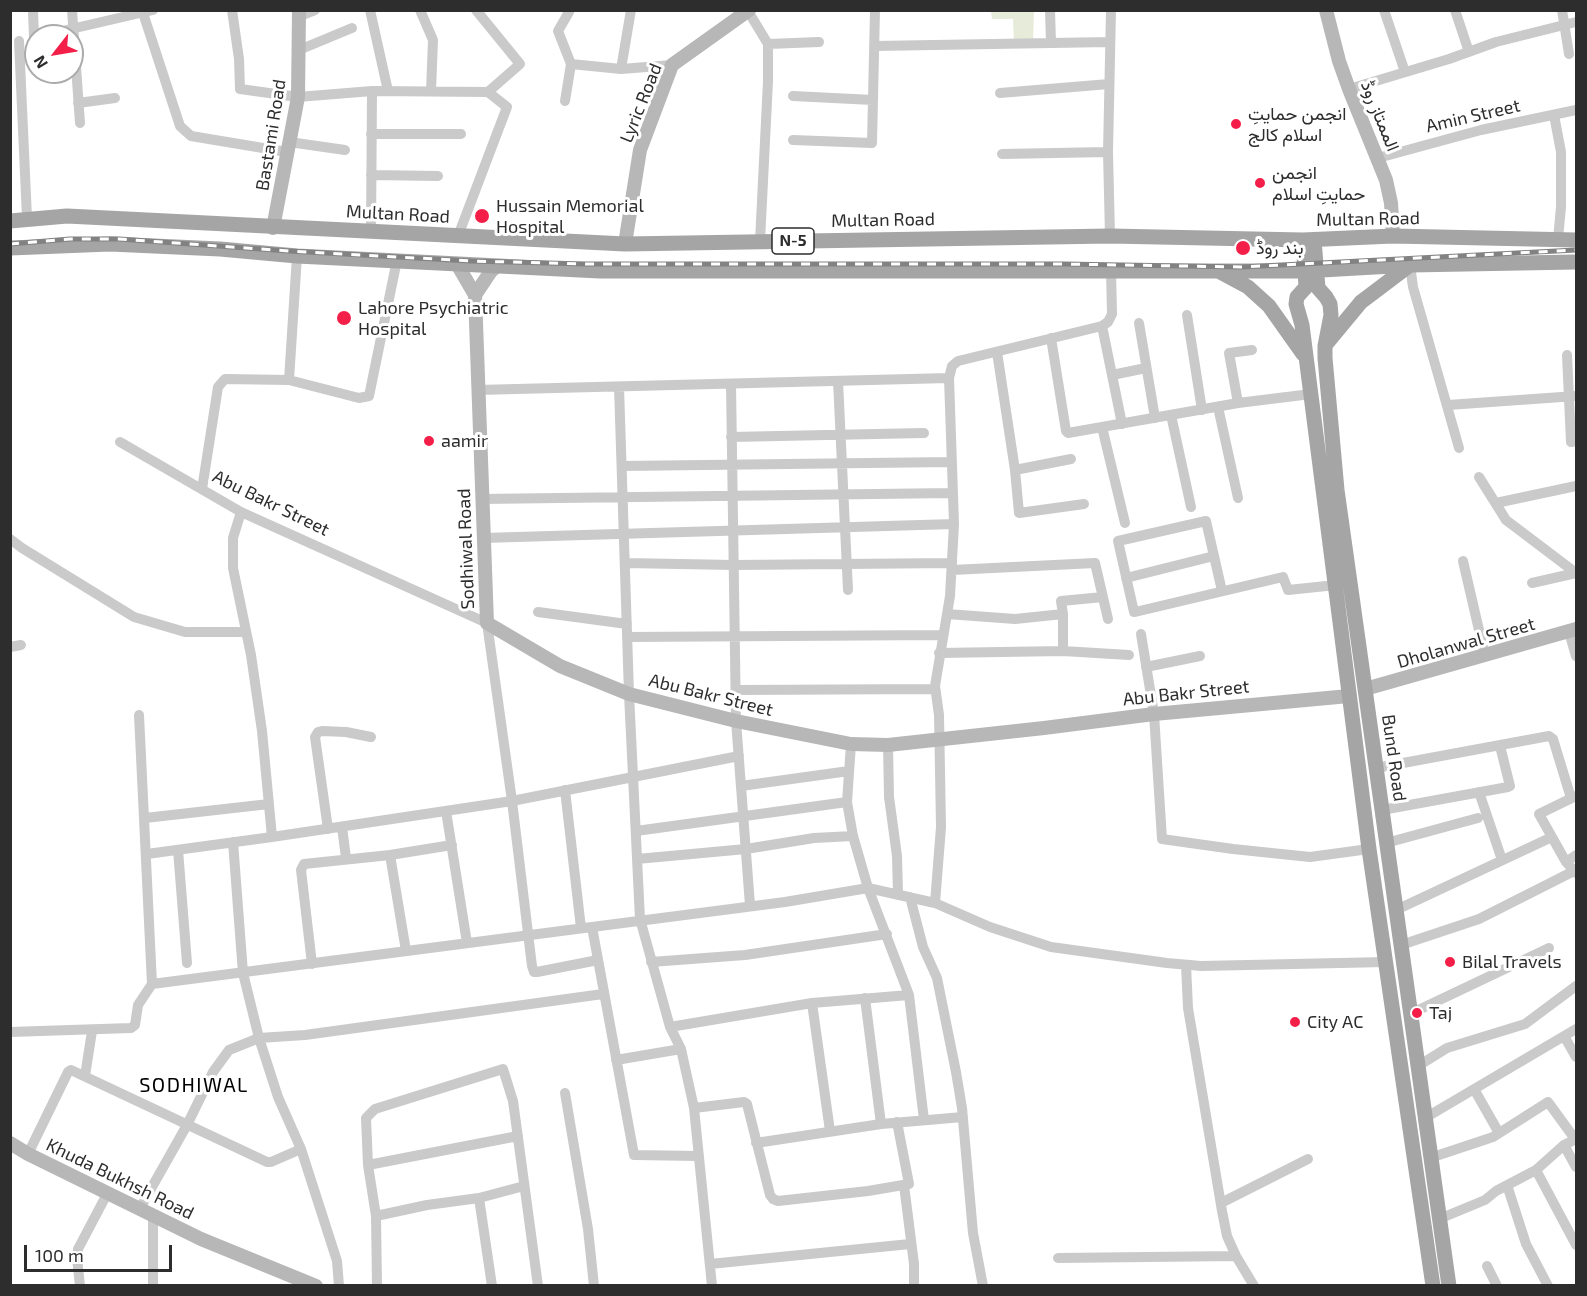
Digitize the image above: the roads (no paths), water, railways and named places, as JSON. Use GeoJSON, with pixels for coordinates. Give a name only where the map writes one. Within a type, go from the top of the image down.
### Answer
{"type":"FeatureCollection","features":[{"type":"Feature","properties":{"kind":"main road","name":"Multan Road"},"geometry":{"type":"LineString","coordinates":[[10,221],[67,216],[625,244],[1110,236],[1308,240],[1394,236],[1576,240]]}},
{"type":"Feature","properties":{"kind":"main road"},"geometry":{"type":"LineString","coordinates":[[156,246],[158,220]]}},
{"type":"Feature","properties":{"kind":"main road","name":"Bund Road"},"geometry":{"type":"LineString","coordinates":[[1308,240],[1310,271],[1306,287],[1297,297],[1296,304],[1302,325],[1369,849],[1433,1286]]}},
{"type":"Feature","properties":{"kind":"main road","name":"N-5"},"geometry":{"type":"LineString","coordinates":[[10,248],[110,244],[600,271],[1310,271],[1410,265],[1576,262]]}},
{"type":"Feature","properties":{"kind":"main road"},"geometry":{"type":"LineString","coordinates":[[1325,346],[1361,302],[1410,265]]}},
{"type":"Feature","properties":{"kind":"main road"},"geometry":{"type":"LineString","coordinates":[[1218,271],[1248,287],[1269,306],[1305,357]]}},
{"type":"Feature","properties":{"kind":"main road","name":"Bund Road"},"geometry":{"type":"LineString","coordinates":[[1310,271],[1318,288],[1330,304],[1331,315],[1325,346],[1327,394],[1337,490],[1449,1286]]}},
{"type":"Feature","properties":{"kind":"main road"},"geometry":{"type":"LineString","coordinates":[[1344,649],[1360,647]]}},
{"type":"Feature","properties":{"kind":"street"},"geometry":{"type":"LineString","coordinates":[[232,10],[239,59],[240,89],[298,97],[372,91],[488,92],[507,107],[458,236]]}},
{"type":"Feature","properties":{"kind":"street"},"geometry":{"type":"LineString","coordinates":[[300,13],[315,10]]}},
{"type":"Feature","properties":{"kind":"street"},"geometry":{"type":"LineString","coordinates":[[370,10],[388,91]]}},
{"type":"Feature","properties":{"kind":"street"},"geometry":{"type":"LineString","coordinates":[[420,10],[433,40],[431,91]]}},
{"type":"Feature","properties":{"kind":"street"},"geometry":{"type":"LineString","coordinates":[[476,10],[519,64],[488,92]]}},
{"type":"Feature","properties":{"kind":"street"},"geometry":{"type":"LineString","coordinates":[[565,101],[571,64],[558,31],[569,12],[567,10]]}},
{"type":"Feature","properties":{"kind":"street"},"geometry":{"type":"LineString","coordinates":[[621,69],[631,10]]}},
{"type":"Feature","properties":{"kind":"street"},"geometry":{"type":"LineString","coordinates":[[793,140],[872,143],[875,10]]}},
{"type":"Feature","properties":{"kind":"street"},"geometry":{"type":"LineString","coordinates":[[1050,10],[1051,43]]}},
{"type":"Feature","properties":{"kind":"street"},"geometry":{"type":"LineString","coordinates":[[1110,236],[1108,152],[1111,10]]}},
{"type":"Feature","properties":{"kind":"street","name":"الممتاز روڈ"},"geometry":{"type":"LineString","coordinates":[[1326,10],[1339,61],[1386,180],[1394,236]]}},
{"type":"Feature","properties":{"kind":"street"},"geometry":{"type":"LineString","coordinates":[[1384,10],[1405,72]]}},
{"type":"Feature","properties":{"kind":"street"},"geometry":{"type":"LineString","coordinates":[[1455,10],[1468,52]]}},
{"type":"Feature","properties":{"kind":"street"},"geometry":{"type":"LineString","coordinates":[[1562,10],[1569,54]]}},
{"type":"Feature","properties":{"kind":"street"},"geometry":{"type":"LineString","coordinates":[[748,11],[768,44],[760,241]]}},
{"type":"Feature","properties":{"kind":"street","name":"Lyric Road"},"geometry":{"type":"LineString","coordinates":[[625,244],[640,150],[672,65],[748,11]]}},
{"type":"Feature","properties":{"kind":"street"},"geometry":{"type":"LineString","coordinates":[[84,26],[148,12],[180,126],[191,136],[289,147],[345,150]]}},
{"type":"Feature","properties":{"kind":"street","name":"Bastami Road"},"geometry":{"type":"LineString","coordinates":[[273,228],[298,97],[300,13]]}},
{"type":"Feature","properties":{"kind":"street"},"geometry":{"type":"LineString","coordinates":[[1349,89],[1496,42],[1576,22]]}},
{"type":"Feature","properties":{"kind":"street"},"geometry":{"type":"LineString","coordinates":[[299,50],[352,28]]}},
{"type":"Feature","properties":{"kind":"street"},"geometry":{"type":"LineString","coordinates":[[15,42],[27,219]]}},
{"type":"Feature","properties":{"kind":"street"},"geometry":{"type":"LineString","coordinates":[[768,44],[819,42]]}},
{"type":"Feature","properties":{"kind":"street"},"geometry":{"type":"LineString","coordinates":[[874,46],[1110,42]]}},
{"type":"Feature","properties":{"kind":"street"},"geometry":{"type":"LineString","coordinates":[[571,64],[621,69],[672,65]]}},
{"type":"Feature","properties":{"kind":"street"},"geometry":{"type":"LineString","coordinates":[[77,84],[80,123]]}},
{"type":"Feature","properties":{"kind":"street"},"geometry":{"type":"LineString","coordinates":[[1000,93],[1109,84]]}},
{"type":"Feature","properties":{"kind":"street"},"geometry":{"type":"LineString","coordinates":[[370,232],[372,91]]}},
{"type":"Feature","properties":{"kind":"street"},"geometry":{"type":"LineString","coordinates":[[793,96],[873,100]]}},
{"type":"Feature","properties":{"kind":"street"},"geometry":{"type":"LineString","coordinates":[[78,103],[115,98]]}},
{"type":"Feature","properties":{"kind":"street","name":"Amin Street"},"geometry":{"type":"LineString","coordinates":[[1378,158],[1480,130],[1576,110]]}},
{"type":"Feature","properties":{"kind":"street"},"geometry":{"type":"LineString","coordinates":[[1554,115],[1561,152],[1561,207],[1558,239]]}},
{"type":"Feature","properties":{"kind":"street"},"geometry":{"type":"LineString","coordinates":[[371,134],[460,134]]}},
{"type":"Feature","properties":{"kind":"street"},"geometry":{"type":"LineString","coordinates":[[1002,154],[1108,152]]}},
{"type":"Feature","properties":{"kind":"street"},"geometry":{"type":"LineString","coordinates":[[371,175],[438,176]]}},
{"type":"Feature","properties":{"kind":"street"},"geometry":{"type":"LineString","coordinates":[[290,380],[297,256]]}},
{"type":"Feature","properties":{"kind":"street"},"geometry":{"type":"LineString","coordinates":[[202,489],[218,387],[225,379],[290,380],[359,398],[369,396],[397,260]]}},
{"type":"Feature","properties":{"kind":"street","name":"Sodhiwal Road"},"geometry":{"type":"LineString","coordinates":[[457,264],[475,295],[487,623],[532,966],[534,972],[598,960]]}},
{"type":"Feature","properties":{"kind":"street"},"geometry":{"type":"LineString","coordinates":[[1410,265],[1413,287],[1459,448]]}},
{"type":"Feature","properties":{"kind":"street"},"geometry":{"type":"LineString","coordinates":[[475,295],[487,276],[497,266]]}},
{"type":"Feature","properties":{"kind":"street"},"geometry":{"type":"LineString","coordinates":[[935,903],[941,827],[939,715],[935,689],[947,614],[954,524],[949,378],[952,366],[957,361],[1102,326],[1108,322],[1112,314],[1111,270]]}},
{"type":"Feature","properties":{"kind":"street"},"geometry":{"type":"LineString","coordinates":[[1187,315],[1202,410]]}},
{"type":"Feature","properties":{"kind":"street"},"geometry":{"type":"LineString","coordinates":[[1139,323],[1155,418]]}},
{"type":"Feature","properties":{"kind":"street"},"geometry":{"type":"LineString","coordinates":[[1102,326],[1122,424]]}},
{"type":"Feature","properties":{"kind":"street"},"geometry":{"type":"LineString","coordinates":[[1051,338],[1066,432],[1311,394]]}},
{"type":"Feature","properties":{"kind":"street"},"geometry":{"type":"LineString","coordinates":[[1238,404],[1229,353],[1252,350]]}},
{"type":"Feature","properties":{"kind":"street"},"geometry":{"type":"LineString","coordinates":[[997,352],[1016,470],[1019,513],[1084,504]]}},
{"type":"Feature","properties":{"kind":"street"},"geometry":{"type":"LineString","coordinates":[[1567,355],[1573,396],[1571,442],[1576,441]]}},
{"type":"Feature","properties":{"kind":"street"},"geometry":{"type":"LineString","coordinates":[[1112,375],[1146,368]]}},
{"type":"Feature","properties":{"kind":"street"},"geometry":{"type":"LineString","coordinates":[[477,390],[949,378]]}},
{"type":"Feature","properties":{"kind":"street"},"geometry":{"type":"LineString","coordinates":[[838,381],[848,590]]}},
{"type":"Feature","properties":{"kind":"street"},"geometry":{"type":"LineString","coordinates":[[731,384],[736,721],[750,905]]}},
{"type":"Feature","properties":{"kind":"street"},"geometry":{"type":"LineString","coordinates":[[619,387],[629,694],[640,920],[669,1027],[681,1049],[694,1108],[712,1286]]}},
{"type":"Feature","properties":{"kind":"street"},"geometry":{"type":"LineString","coordinates":[[1448,405],[1573,396]]}},
{"type":"Feature","properties":{"kind":"street"},"geometry":{"type":"LineString","coordinates":[[1218,407],[1238,498]]}},
{"type":"Feature","properties":{"kind":"street"},"geometry":{"type":"LineString","coordinates":[[1172,415],[1191,507]]}},
{"type":"Feature","properties":{"kind":"street"},"geometry":{"type":"LineString","coordinates":[[1102,427],[1125,523]]}},
{"type":"Feature","properties":{"kind":"street"},"geometry":{"type":"LineString","coordinates":[[731,437],[924,433]]}},
{"type":"Feature","properties":{"kind":"street","name":"Abu Bakr Street"},"geometry":{"type":"LineString","coordinates":[[120,442],[241,512],[487,623],[560,666],[629,694],[736,721],[851,744],[888,745],[1154,714],[1349,696]]}},
{"type":"Feature","properties":{"kind":"street"},"geometry":{"type":"LineString","coordinates":[[1016,470],[1071,459]]}},
{"type":"Feature","properties":{"kind":"street"},"geometry":{"type":"LineString","coordinates":[[622,466],[951,462]]}},
{"type":"Feature","properties":{"kind":"street"},"geometry":{"type":"LineString","coordinates":[[1479,477],[1506,520],[1576,573]]}},
{"type":"Feature","properties":{"kind":"street"},"geometry":{"type":"LineString","coordinates":[[1496,503],[1576,486]]}},
{"type":"Feature","properties":{"kind":"street"},"geometry":{"type":"LineString","coordinates":[[482,499],[953,493]]}},
{"type":"Feature","properties":{"kind":"street"},"geometry":{"type":"LineString","coordinates":[[241,512],[233,538],[233,568],[262,731],[272,837]]}},
{"type":"Feature","properties":{"kind":"street"},"geometry":{"type":"LineString","coordinates":[[1222,591],[1206,520],[1118,543],[1135,612],[1284,577],[1288,590],[1336,585]]}},
{"type":"Feature","properties":{"kind":"street"},"geometry":{"type":"LineString","coordinates":[[483,538],[954,524]]}},
{"type":"Feature","properties":{"kind":"street"},"geometry":{"type":"LineString","coordinates":[[10,539],[134,617],[185,632],[246,632]]}},
{"type":"Feature","properties":{"kind":"street"},"geometry":{"type":"LineString","coordinates":[[1126,578],[1214,556]]}},
{"type":"Feature","properties":{"kind":"street"},"geometry":{"type":"LineString","coordinates":[[1463,561],[1485,656]]}},
{"type":"Feature","properties":{"kind":"street"},"geometry":{"type":"LineString","coordinates":[[625,563],[952,566],[1095,563],[1108,619]]}},
{"type":"Feature","properties":{"kind":"street"},"geometry":{"type":"LineString","coordinates":[[1532,583],[1576,573]]}},
{"type":"Feature","properties":{"kind":"street"},"geometry":{"type":"LineString","coordinates":[[1063,651],[1062,601],[1103,597]]}},
{"type":"Feature","properties":{"kind":"street"},"geometry":{"type":"LineString","coordinates":[[538,612],[627,624]]}},
{"type":"Feature","properties":{"kind":"street"},"geometry":{"type":"LineString","coordinates":[[947,614],[1015,619],[1063,614]]}},
{"type":"Feature","properties":{"kind":"street"},"geometry":{"type":"LineString","coordinates":[[1573,631],[1576,656]]}},
{"type":"Feature","properties":{"kind":"street","name":"Dholanwal Street"},"geometry":{"type":"LineString","coordinates":[[1365,689],[1573,631]]}},
{"type":"Feature","properties":{"kind":"street"},"geometry":{"type":"LineString","coordinates":[[1141,634],[1154,714],[1162,839],[1310,857],[1369,849]]}},
{"type":"Feature","properties":{"kind":"street"},"geometry":{"type":"LineString","coordinates":[[627,637],[943,635]]}},
{"type":"Feature","properties":{"kind":"street"},"geometry":{"type":"LineString","coordinates":[[939,653],[1063,651],[1129,655]]}},
{"type":"Feature","properties":{"kind":"street"},"geometry":{"type":"LineString","coordinates":[[1146,667],[1200,657]]}},
{"type":"Feature","properties":{"kind":"street"},"geometry":{"type":"LineString","coordinates":[[736,690],[935,689]]}},
{"type":"Feature","properties":{"kind":"street"},"geometry":{"type":"LineString","coordinates":[[10,1032],[133,1028],[138,1005],[152,984],[139,715]]}},
{"type":"Feature","properties":{"kind":"street"},"geometry":{"type":"LineString","coordinates":[[328,829],[315,736],[322,731],[346,732],[371,737]]}},
{"type":"Feature","properties":{"kind":"street"},"geometry":{"type":"LineString","coordinates":[[1376,768],[1551,737],[1574,797],[1539,814],[1566,862],[1575,872],[1479,919],[1401,945]]}},
{"type":"Feature","properties":{"kind":"street"},"geometry":{"type":"LineString","coordinates":[[851,744],[847,802],[853,836],[868,888],[909,995],[924,1120]]}},
{"type":"Feature","properties":{"kind":"street"},"geometry":{"type":"LineString","coordinates":[[888,745],[898,894]]}},
{"type":"Feature","properties":{"kind":"street"},"geometry":{"type":"LineString","coordinates":[[1382,810],[1510,786],[1500,746]]}},
{"type":"Feature","properties":{"kind":"street"},"geometry":{"type":"LineString","coordinates":[[147,854],[512,801],[739,756]]}},
{"type":"Feature","properties":{"kind":"street"},"geometry":{"type":"LineString","coordinates":[[741,786],[849,771]]}},
{"type":"Feature","properties":{"kind":"street"},"geometry":{"type":"LineString","coordinates":[[565,790],[586,928],[598,960],[634,1155],[698,1156]]}},
{"type":"Feature","properties":{"kind":"street"},"geometry":{"type":"LineString","coordinates":[[1479,792],[1502,860]]}},
{"type":"Feature","properties":{"kind":"street"},"geometry":{"type":"LineString","coordinates":[[636,831],[847,802]]}},
{"type":"Feature","properties":{"kind":"street"},"geometry":{"type":"LineString","coordinates":[[145,818],[269,804]]}},
{"type":"Feature","properties":{"kind":"street"},"geometry":{"type":"LineString","coordinates":[[446,811],[467,943]]}},
{"type":"Feature","properties":{"kind":"street"},"geometry":{"type":"LineString","coordinates":[[1386,843],[1478,818]]}},
{"type":"Feature","properties":{"kind":"street"},"geometry":{"type":"LineString","coordinates":[[342,827],[346,858]]}},
{"type":"Feature","properties":{"kind":"street"},"geometry":{"type":"LineString","coordinates":[[637,859],[746,849],[814,838],[853,836]]}},
{"type":"Feature","properties":{"kind":"street"},"geometry":{"type":"LineString","coordinates":[[1396,910],[1552,837]]}},
{"type":"Feature","properties":{"kind":"street"},"geometry":{"type":"LineString","coordinates":[[233,843],[243,973],[259,1038],[278,1097],[301,1149],[337,1261],[339,1286]]}},
{"type":"Feature","properties":{"kind":"street"},"geometry":{"type":"LineString","coordinates":[[312,964],[302,866],[304,864],[390,855],[452,845]]}},
{"type":"Feature","properties":{"kind":"street"},"geometry":{"type":"LineString","coordinates":[[178,850],[188,963]]}},
{"type":"Feature","properties":{"kind":"street"},"geometry":{"type":"LineString","coordinates":[[390,855],[406,951]]}},
{"type":"Feature","properties":{"kind":"street"},"geometry":{"type":"LineString","coordinates":[[1566,862],[1576,855]]}},
{"type":"Feature","properties":{"kind":"street"},"geometry":{"type":"LineString","coordinates":[[152,984],[785,902],[868,888],[935,903],[990,927],[1051,947],[1186,965],[1386,962]]}},
{"type":"Feature","properties":{"kind":"street"},"geometry":{"type":"LineString","coordinates":[[910,897],[923,947],[938,978],[956,1072],[963,1117],[973,1233],[983,1286]]}},
{"type":"Feature","properties":{"kind":"street"},"geometry":{"type":"LineString","coordinates":[[651,962],[745,955],[886,934]]}},
{"type":"Feature","properties":{"kind":"street"},"geometry":{"type":"LineString","coordinates":[[1410,1014],[1549,948]]}},
{"type":"Feature","properties":{"kind":"street"},"geometry":{"type":"LineString","coordinates":[[1186,965],[1188,1008],[1227,1236],[1254,1286]]}},
{"type":"Feature","properties":{"kind":"street"},"geometry":{"type":"LineString","coordinates":[[1418,1066],[1447,1048],[1525,1024],[1576,986]]}},
{"type":"Feature","properties":{"kind":"street"},"geometry":{"type":"LineString","coordinates":[[140,1210],[213,1072],[229,1050],[259,1038],[305,1035],[603,994]]}},
{"type":"Feature","properties":{"kind":"street"},"geometry":{"type":"LineString","coordinates":[[669,1027],[812,1003],[909,995]]}},
{"type":"Feature","properties":{"kind":"street"},"geometry":{"type":"LineString","coordinates":[[865,998],[881,1124]]}},
{"type":"Feature","properties":{"kind":"street"},"geometry":{"type":"LineString","coordinates":[[812,1003],[830,1131]]}},
{"type":"Feature","properties":{"kind":"street"},"geometry":{"type":"LineString","coordinates":[[1425,1118],[1576,1029]]}},
{"type":"Feature","properties":{"kind":"street"},"geometry":{"type":"LineString","coordinates":[[84,1076],[92,1031]]}},
{"type":"Feature","properties":{"kind":"street"},"geometry":{"type":"LineString","coordinates":[[1564,1036],[1576,1057]]}},
{"type":"Feature","properties":{"kind":"street"},"geometry":{"type":"LineString","coordinates":[[616,1060],[681,1049]]}},
{"type":"Feature","properties":{"kind":"street"},"geometry":{"type":"LineString","coordinates":[[377,1286],[376,1216],[368,1165],[366,1118],[375,1109],[503,1069],[513,1101],[538,1286]]}},
{"type":"Feature","properties":{"kind":"street"},"geometry":{"type":"LineString","coordinates":[[28,1154],[68,1072],[73,1071],[267,1162],[301,1149]]}},
{"type":"Feature","properties":{"kind":"street"},"geometry":{"type":"LineString","coordinates":[[1474,1089],[1499,1133]]}},
{"type":"Feature","properties":{"kind":"street"},"geometry":{"type":"LineString","coordinates":[[565,1093],[588,1229],[594,1286]]}},
{"type":"Feature","properties":{"kind":"street"},"geometry":{"type":"LineString","coordinates":[[694,1108],[744,1102],[748,1108],[770,1195],[772,1199],[778,1201],[909,1184],[897,1122]]}},
{"type":"Feature","properties":{"kind":"street"},"geometry":{"type":"LineString","coordinates":[[1430,1158],[1493,1137],[1548,1102],[1576,1139],[1564,1145],[1536,1170],[1485,1200],[1439,1219]]}},
{"type":"Feature","properties":{"kind":"street"},"geometry":{"type":"LineString","coordinates":[[756,1143],[881,1124],[963,1117]]}},
{"type":"Feature","properties":{"kind":"street"},"geometry":{"type":"LineString","coordinates":[[368,1165],[518,1136]]}},
{"type":"Feature","properties":{"kind":"street","name":"Khuda Bukhsh Road"},"geometry":{"type":"LineString","coordinates":[[10,1143],[107,1194],[201,1239],[316,1286]]}},
{"type":"Feature","properties":{"kind":"street"},"geometry":{"type":"LineString","coordinates":[[1564,1145],[1576,1167]]}},
{"type":"Feature","properties":{"kind":"street"},"geometry":{"type":"LineString","coordinates":[[1221,1203],[1308,1159]]}},
{"type":"Feature","properties":{"kind":"street"},"geometry":{"type":"LineString","coordinates":[[1536,1170],[1576,1245]]}},
{"type":"Feature","properties":{"kind":"street"},"geometry":{"type":"LineString","coordinates":[[904,1185],[914,1264],[914,1286]]}},
{"type":"Feature","properties":{"kind":"street"},"geometry":{"type":"LineString","coordinates":[[1507,1185],[1526,1244],[1548,1286]]}},
{"type":"Feature","properties":{"kind":"street"},"geometry":{"type":"LineString","coordinates":[[376,1216],[427,1205],[479,1198],[524,1186]]}},
{"type":"Feature","properties":{"kind":"street"},"geometry":{"type":"LineString","coordinates":[[80,1286],[78,1250],[107,1194]]}},
{"type":"Feature","properties":{"kind":"street"},"geometry":{"type":"LineString","coordinates":[[479,1198],[492,1286]]}},
{"type":"Feature","properties":{"kind":"street"},"geometry":{"type":"LineString","coordinates":[[153,1216],[153,1286]]}},
{"type":"Feature","properties":{"kind":"street"},"geometry":{"type":"LineString","coordinates":[[710,1264],[910,1244]]}},
{"type":"Feature","properties":{"kind":"street"},"geometry":{"type":"LineString","coordinates":[[1058,1258],[1236,1256]]}},
{"type":"Feature","properties":{"kind":"street"},"geometry":{"type":"LineString","coordinates":[[1487,1266],[1497,1286]]}},
{"type":"Feature","properties":{"kind":"railway"},"geometry":{"type":"LineString","coordinates":[[10,244],[70,239],[119,239],[471,261],[586,264],[1063,264],[1242,267],[1576,250]]}},
{"type":"Feature","properties":{"kind":"place","name":"انجمن حمایتِ اسلام کالج"},"geometry":{"type":"Point","coordinates":[1236,124]}},
{"type":"Feature","properties":{"kind":"place","name":"انجمن حمایتِ اسلام"},"geometry":{"type":"Point","coordinates":[1260,183]}},
{"type":"Feature","properties":{"kind":"place","name":"Hussain Memorial Hospital"},"geometry":{"type":"Point","coordinates":[482,216]}},
{"type":"Feature","properties":{"kind":"place","name":"بند روڈ"},"geometry":{"type":"Point","coordinates":[1243,248]}},
{"type":"Feature","properties":{"kind":"place","name":"Lahore Psychiatric Hospital"},"geometry":{"type":"Point","coordinates":[344,318]}},
{"type":"Feature","properties":{"kind":"place","name":"aamir"},"geometry":{"type":"Point","coordinates":[429,441]}},
{"type":"Feature","properties":{"kind":"place","name":"Bilal Travels"},"geometry":{"type":"Point","coordinates":[1450,962]}},
{"type":"Feature","properties":{"kind":"place","name":"Taj"},"geometry":{"type":"Point","coordinates":[1417,1013]}},
{"type":"Feature","properties":{"kind":"place","name":"City AC"},"geometry":{"type":"Point","coordinates":[1295,1022]}},
{"type":"Feature","properties":{"kind":"district","name":"SODHIWAL"},"geometry":{"type":"Point","coordinates":[194,1085]}}]}
